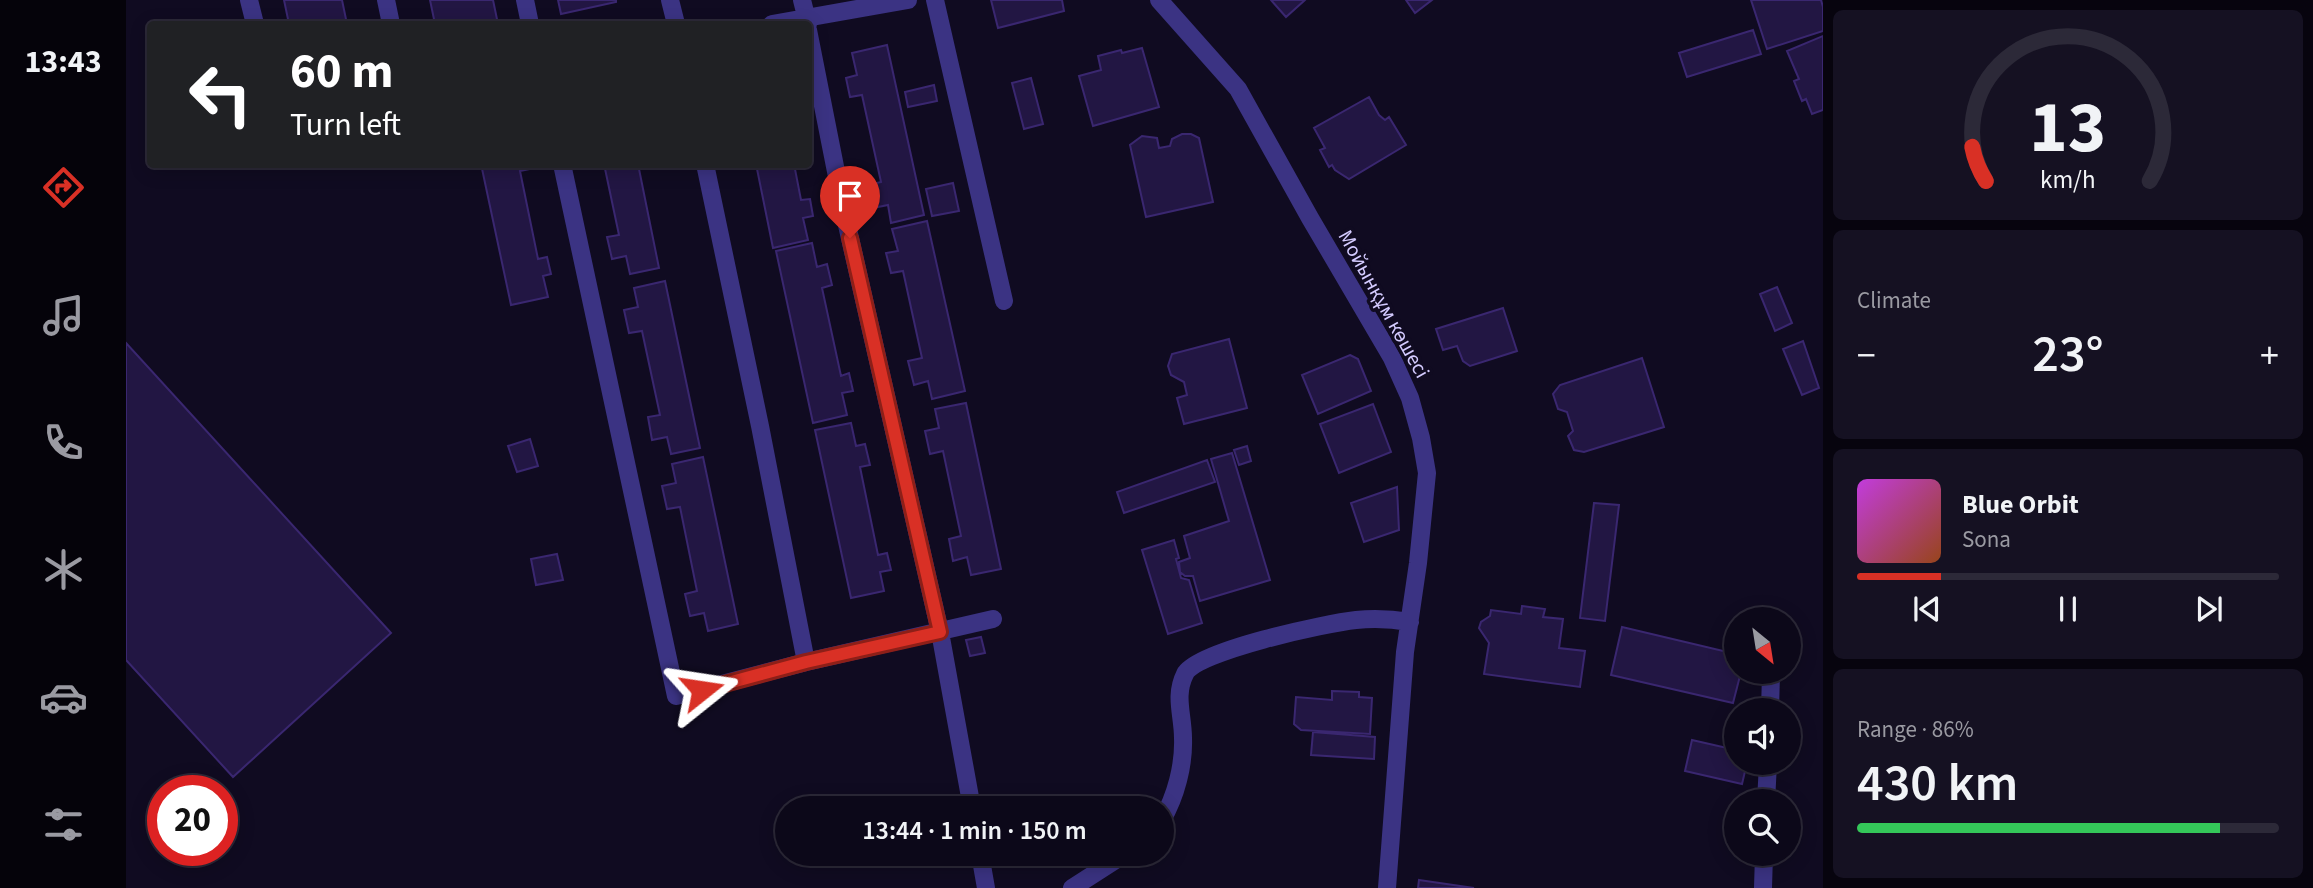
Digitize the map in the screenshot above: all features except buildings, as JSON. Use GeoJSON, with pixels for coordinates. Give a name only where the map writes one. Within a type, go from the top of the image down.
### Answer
{"type":"FeatureCollection","features":[{"type":"Feature","properties":{"kind":"street"},"geometry":{"type":"LineString","coordinates":[[250,0],[255,21]]}},
{"type":"Feature","properties":{"kind":"street"},"geometry":{"type":"LineString","coordinates":[[386,0],[390,21]]}},
{"type":"Feature","properties":{"kind":"street"},"geometry":{"type":"LineString","coordinates":[[524,0],[529,21]]}},
{"type":"Feature","properties":{"kind":"street"},"geometry":{"type":"LineString","coordinates":[[670,0],[675,21]]}},
{"type":"Feature","properties":{"kind":"street"},"geometry":{"type":"LineString","coordinates":[[806,18],[908,0]]}},
{"type":"Feature","properties":{"kind":"street"},"geometry":{"type":"LineString","coordinates":[[935,0],[1004,301]]}},
{"type":"Feature","properties":{"kind":"street","name":"Мойынқұм көшесі"},"geometry":{"type":"LineString","coordinates":[[1159,0],[1237,89],[1381,338],[1410,398],[1421,438],[1427,473],[1405,652],[1387,888]]}},
{"type":"Feature","properties":{"kind":"street"},"geometry":{"type":"LineString","coordinates":[[812,49],[844,212],[940,632],[970,796]]}},
{"type":"Feature","properties":{"kind":"street"},"geometry":{"type":"LineString","coordinates":[[563,168],[676,696],[806,662],[993,619]]}},
{"type":"Feature","properties":{"kind":"street"},"geometry":{"type":"LineString","coordinates":[[706,168],[806,662]]}},
{"type":"Feature","properties":{"kind":"street"},"geometry":{"type":"LineString","coordinates":[[1173,796],[1178,781],[1183,738],[1178,698],[1185,672],[1205,658],[1303,629],[1366,619],[1385,618],[1410,622]]}},
{"type":"Feature","properties":{"kind":"street"},"geometry":{"type":"LineString","coordinates":[[982,866],[986,888]]}},
{"type":"Feature","properties":{"kind":"street"},"geometry":{"type":"LineString","coordinates":[[1072,888],[1106,866]]}},
{"type":"Feature","properties":{"kind":"street"},"geometry":{"type":"LineString","coordinates":[[1763,888],[1764,866]]}},
{"type":"Feature","properties":{"kind":"route"},"geometry":{"type":"LineString","coordinates":[[702,690],[806,662],[940,632],[850,238]]}}]}
